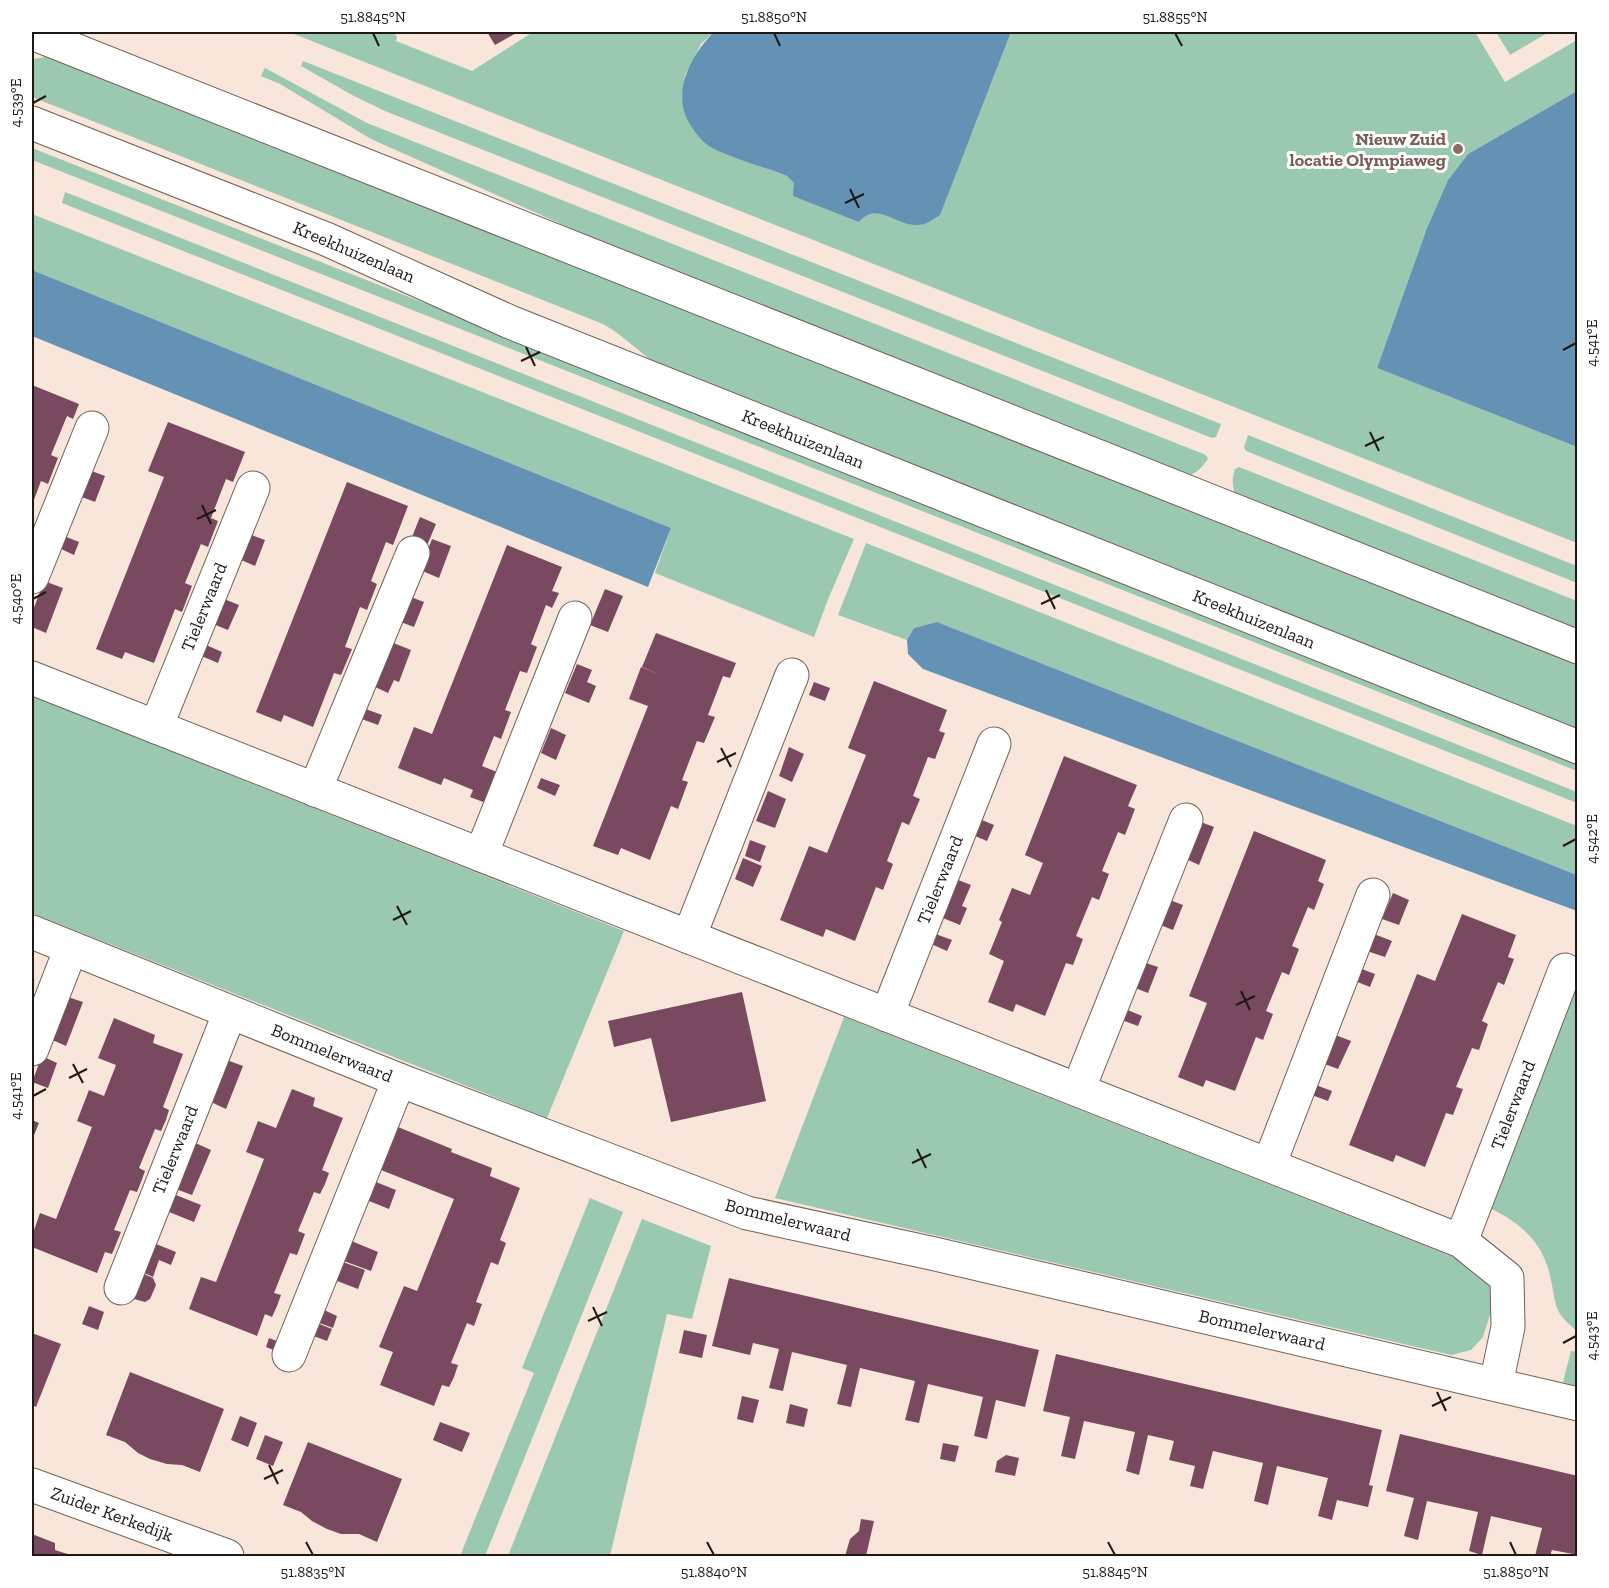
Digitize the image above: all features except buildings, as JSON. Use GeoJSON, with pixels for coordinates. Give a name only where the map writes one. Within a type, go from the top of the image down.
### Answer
{"type":"FeatureCollection","features":[{"type":"Feature","properties":{"kind":"street"},"geometry":{"type":"LineString","coordinates":[[32,33],[1578,647]]}},
{"type":"Feature","properties":{"kind":"street","name":"Kreekhuizenlaan"},"geometry":{"type":"LineString","coordinates":[[32,123],[326,238],[510,322],[1578,747]]}},
{"type":"Feature","properties":{"kind":"street"},"geometry":{"type":"LineString","coordinates":[[32,578],[92,428]]}},
{"type":"Feature","properties":{"kind":"street","name":"Tielerwaard"},"geometry":{"type":"LineString","coordinates":[[156,727],[253,488]]}},
{"type":"Feature","properties":{"kind":"street"},"geometry":{"type":"LineString","coordinates":[[315,790],[413,553]]}},
{"type":"Feature","properties":{"kind":"street"},"geometry":{"type":"LineString","coordinates":[[481,855],[575,618]]}},
{"type":"Feature","properties":{"kind":"street"},"geometry":{"type":"LineString","coordinates":[[689,937],[792,675]]}},
{"type":"Feature","properties":{"kind":"street"},"geometry":{"type":"LineString","coordinates":[[32,678],[1461,1241],[1507,1278],[1508,1327],[1496,1384]]}},
{"type":"Feature","properties":{"kind":"street","name":"Tielerwaard"},"geometry":{"type":"LineString","coordinates":[[887,1015],[994,744]]}},
{"type":"Feature","properties":{"kind":"street"},"geometry":{"type":"LineString","coordinates":[[1078,1090],[1186,820]]}},
{"type":"Feature","properties":{"kind":"street"},"geometry":{"type":"LineString","coordinates":[[1269,1165],[1373,895]]}},
{"type":"Feature","properties":{"kind":"street","name":"Bommelerwaard"},"geometry":{"type":"LineString","coordinates":[[32,932],[399,1080],[747,1213],[935,1254],[1578,1404]]}},
{"type":"Feature","properties":{"kind":"street"},"geometry":{"type":"LineString","coordinates":[[32,1049],[71,948]]}},
{"type":"Feature","properties":{"kind":"street","name":"Tielerwaard"},"geometry":{"type":"LineString","coordinates":[[1461,1241],[1565,970]]}},
{"type":"Feature","properties":{"kind":"street","name":"Tielerwaard"},"geometry":{"type":"LineString","coordinates":[[121,1288],[230,1012]]}},
{"type":"Feature","properties":{"kind":"street"},"geometry":{"type":"LineString","coordinates":[[289,1355],[399,1080]]}},
{"type":"Feature","properties":{"kind":"street","name":"Zuider Kerkedijk"},"geometry":{"type":"LineString","coordinates":[[32,1485],[227,1557]]}},
{"type":"Feature","properties":{"kind":"green space"},"geometry":{"type":"Polygon","coordinates":[[[289,32],[394,32],[397,37],[396,41],[472,71],[533,32],[714,32],[701,44],[685,75],[682,98],[713,148],[787,176],[794,183],[794,196],[864,215],[880,213],[970,138],[1011,32],[1475,32],[1505,82],[1577,40],[1577,91],[1468,154],[1448,180],[1427,228],[1377,368],[1577,447],[1577,543],[289,32]]]}},
{"type":"Feature","properties":{"kind":"green space"},"geometry":{"type":"Polygon","coordinates":[[[1496,32],[1518,32],[1520,34],[1549,32],[1510,55],[1496,32]]]}},
{"type":"Feature","properties":{"kind":"green space"},"geometry":{"type":"Polygon","coordinates":[[[56,58],[1577,661],[1577,734],[662,369],[603,324],[32,97],[32,59],[56,58]]]}},
{"type":"Feature","properties":{"kind":"green space"},"geometry":{"type":"Polygon","coordinates":[[[303,61],[1221,424],[1216,437],[1212,438],[385,111],[301,66],[303,61]]]}},
{"type":"Feature","properties":{"kind":"green space"},"geometry":{"type":"Polygon","coordinates":[[[265,68],[367,123],[1206,455],[1208,459],[1197,471],[1182,477],[700,286],[371,139],[280,84],[261,76],[265,68]]]}},
{"type":"Feature","properties":{"kind":"green space"},"geometry":{"type":"Polygon","coordinates":[[[32,148],[1577,758],[1577,771],[32,160],[32,148]]]}},
{"type":"Feature","properties":{"kind":"green space"},"geometry":{"type":"Polygon","coordinates":[[[65,192],[1577,792],[1577,803],[62,203],[65,192]]]}},
{"type":"Feature","properties":{"kind":"green space"},"geometry":{"type":"Polygon","coordinates":[[[32,214],[854,539],[814,637],[655,573],[671,528],[32,270],[32,214]]]}},
{"type":"Feature","properties":{"kind":"green space"},"geometry":{"type":"Polygon","coordinates":[[[1248,435],[1577,566],[1577,583],[1246,451],[1244,447],[1248,435]]]}},
{"type":"Feature","properties":{"kind":"green space"},"geometry":{"type":"Polygon","coordinates":[[[1239,467],[1577,601],[1577,635],[1235,494],[1233,475],[1235,469],[1239,467]]]}},
{"type":"Feature","properties":{"kind":"green space"},"geometry":{"type":"Polygon","coordinates":[[[866,543],[1577,826],[1577,875],[937,622],[914,628],[907,640],[838,615],[866,543]]]}},
{"type":"Feature","properties":{"kind":"green space"},"geometry":{"type":"Polygon","coordinates":[[[32,696],[624,931],[547,1118],[32,913],[32,696]]]}},
{"type":"Feature","properties":{"kind":"green space"},"geometry":{"type":"Polygon","coordinates":[[[1577,966],[1578,1185],[1575,1215],[1578,1228],[1577,1331],[1559,1312],[1546,1263],[1534,1241],[1517,1224],[1483,1205],[1577,966]]]}},
{"type":"Feature","properties":{"kind":"green space"},"geometry":{"type":"Polygon","coordinates":[[[844,1017],[1474,1265],[1485,1278],[1495,1299],[1483,1337],[1471,1350],[1451,1355],[775,1198],[844,1017]]]}},
{"type":"Feature","properties":{"kind":"green space"},"geometry":{"type":"Polygon","coordinates":[[[590,1198],[623,1212],[485,1556],[460,1556],[534,1373],[522,1368],[590,1198]]]}},
{"type":"Feature","properties":{"kind":"green space"},"geometry":{"type":"Polygon","coordinates":[[[642,1219],[711,1246],[692,1319],[667,1314],[610,1556],[508,1556],[642,1219]]]}},
{"type":"Feature","properties":{"kind":"green space"},"geometry":{"type":"Polygon","coordinates":[[[1571,1351],[1577,1352],[1577,1386],[1563,1382],[1571,1351]]]}},
{"type":"Feature","properties":{"kind":"water"},"geometry":{"type":"Polygon","coordinates":[[[714,32],[1011,32],[940,215],[919,225],[907,224],[879,213],[865,216],[859,222],[793,196],[794,183],[787,176],[723,153],[704,142],[685,114],[682,101],[683,89],[697,52],[714,32]]]}},
{"type":"Feature","properties":{"kind":"water"},"geometry":{"type":"Polygon","coordinates":[[[1577,91],[1577,447],[1377,368],[1427,228],[1448,180],[1468,154],[1577,91]]]}},
{"type":"Feature","properties":{"kind":"water"},"geometry":{"type":"Polygon","coordinates":[[[32,270],[671,528],[648,587],[32,336],[32,270]]]}},
{"type":"Feature","properties":{"kind":"water"},"geometry":{"type":"Polygon","coordinates":[[[937,622],[1577,875],[1577,911],[923,669],[908,654],[907,640],[914,628],[937,622]]]}},
{"type":"Feature","properties":{"kind":"place","name":"Nieuw Zuid locatie Olympiaweg"},"geometry":{"type":"Point","coordinates":[1458,149]}}]}
